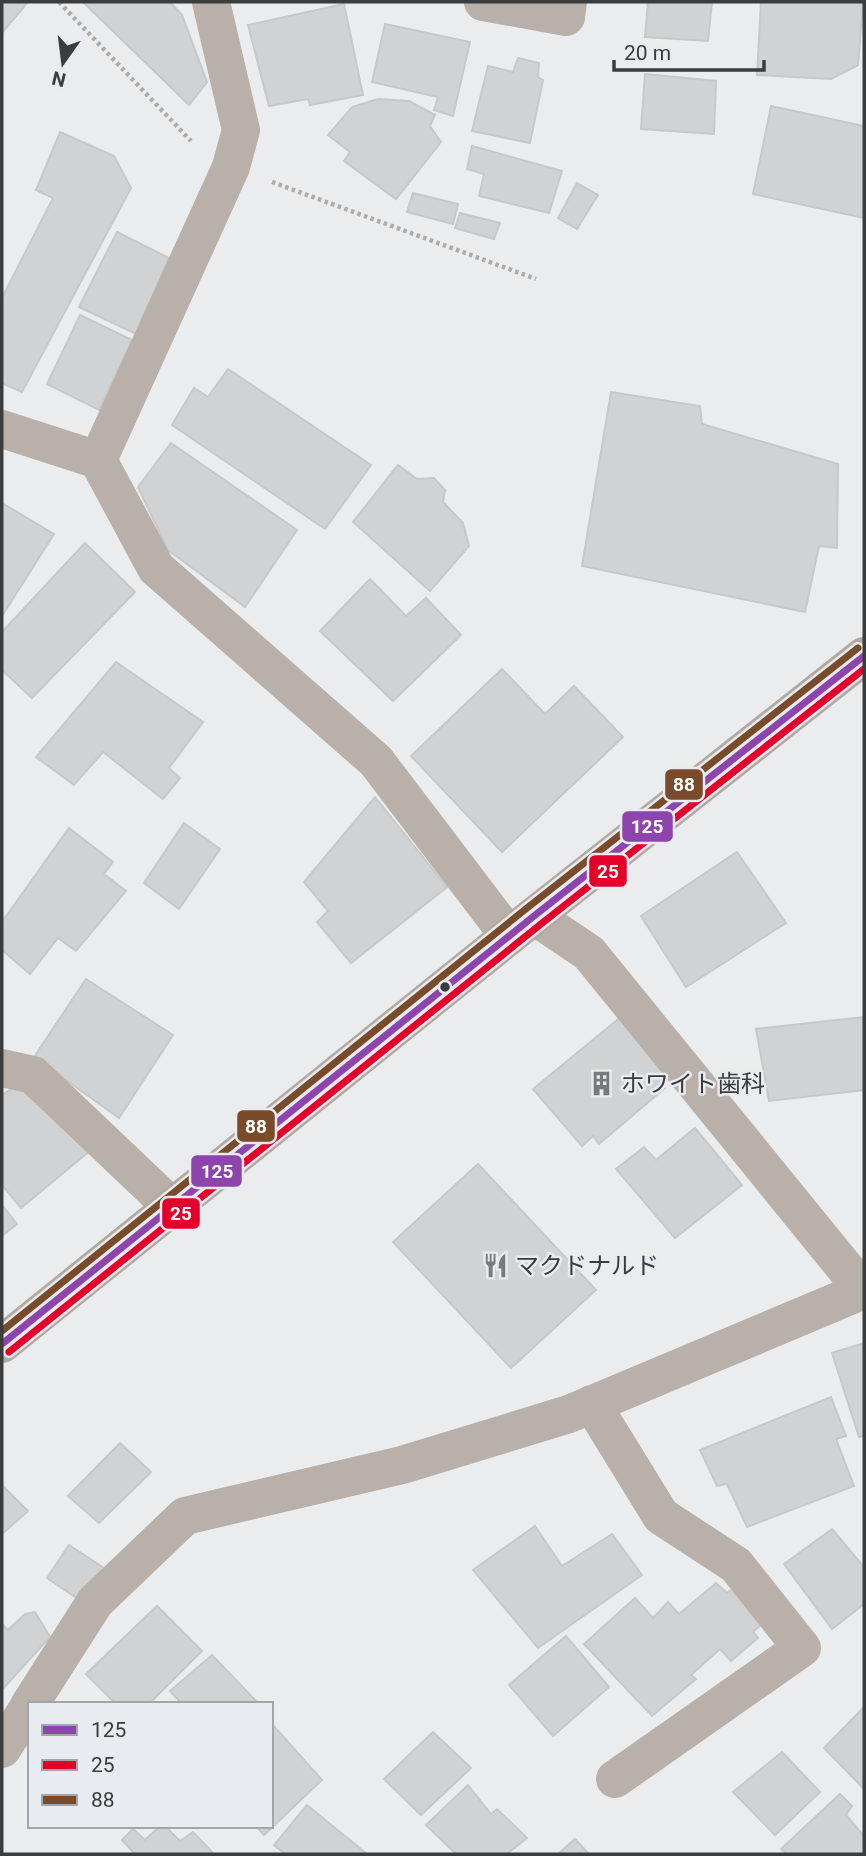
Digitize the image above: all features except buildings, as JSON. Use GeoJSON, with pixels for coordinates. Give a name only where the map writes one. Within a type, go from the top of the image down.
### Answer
{"type":"FeatureCollection","features":[{"type":"Feature","properties":{"kind":"highway"},"geometry":{"type":"LineString","coordinates":[[2,1344],[521,926],[860,669]]}},
{"type":"Feature","properties":{"kind":"street"},"geometry":{"type":"LineString","coordinates":[[99,460],[231,167],[241,130],[211,2]]}},
{"type":"Feature","properties":{"kind":"street"},"geometry":{"type":"LineString","coordinates":[[483,2],[566,17],[568,2]]}},
{"type":"Feature","properties":{"kind":"street"},"geometry":{"type":"LineString","coordinates":[[2,429],[99,460],[156,568],[376,761],[521,926],[590,953],[864,1290],[569,1414],[402,1465],[184,1516],[95,1602],[31,1702]]}},
{"type":"Feature","properties":{"kind":"street"},"geometry":{"type":"LineString","coordinates":[[2,1068],[33,1075],[172,1207]]}},
{"type":"Feature","properties":{"kind":"street"},"geometry":{"type":"LineString","coordinates":[[593,1404],[662,1516],[736,1564],[802,1648],[615,1779]]}},
{"type":"Feature","properties":{"kind":"street"},"geometry":{"type":"LineString","coordinates":[[2,1749],[28,1707]]}},
{"type":"Feature","properties":{"kind":"transit line","name":"88"},"geometry":{"type":"LineString","coordinates":[[2,1331],[527,908],[858,648]]}},
{"type":"Feature","properties":{"kind":"transit line","name":"125"},"geometry":{"type":"LineString","coordinates":[[2,1344],[534,916],[864,656]]}},
{"type":"Feature","properties":{"kind":"transit line","name":"25"},"geometry":{"type":"LineString","coordinates":[[9,1352],[541,924],[864,669]]}},
{"type":"Feature","properties":{"kind":"place","name":"ホワイト歯科"},"geometry":{"type":"Point","coordinates":[601,1084]}},
{"type":"Feature","properties":{"kind":"place","name":"マクドナルド"},"geometry":{"type":"Point","coordinates":[495,1266]}}]}
